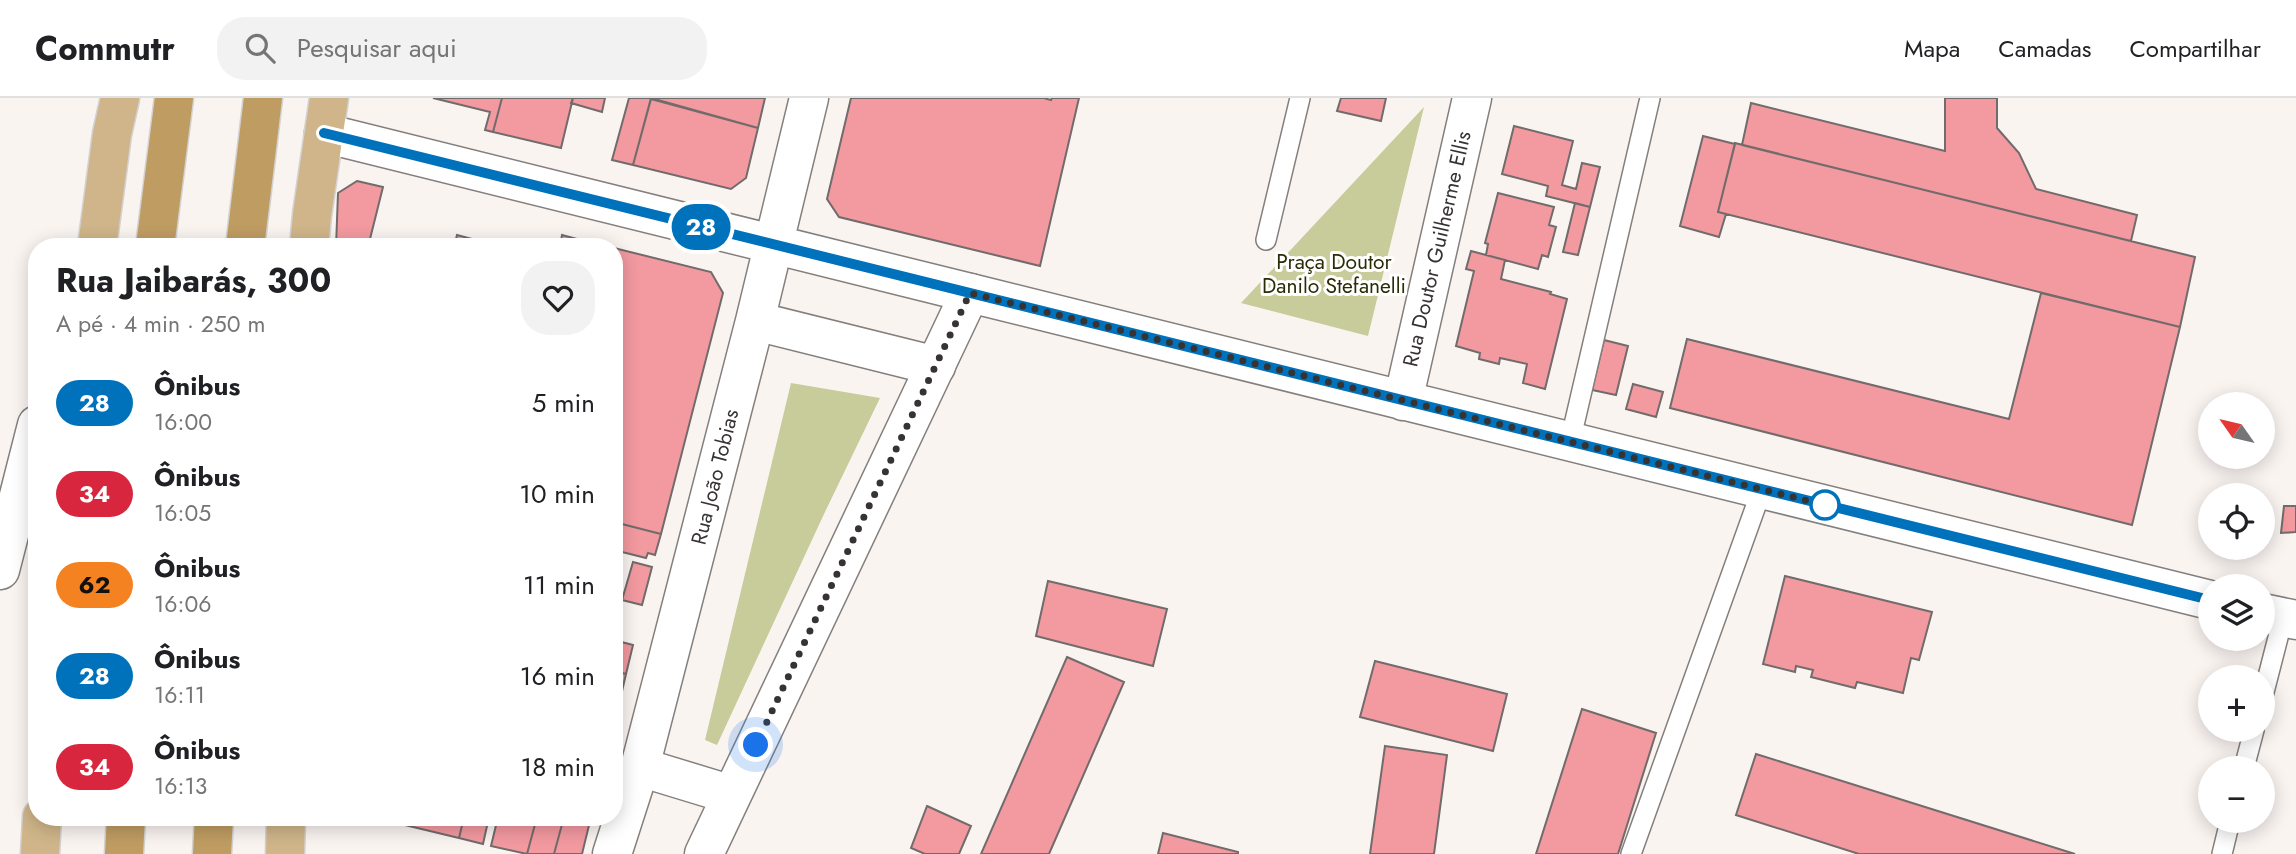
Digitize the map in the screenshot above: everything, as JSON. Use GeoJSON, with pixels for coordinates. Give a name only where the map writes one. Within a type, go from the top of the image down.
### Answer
{"type":"FeatureCollection","features":[{"type":"Feature","properties":{"kind":"highway"},"geometry":{"type":"LineString","coordinates":[[156,238],[174,98]]}},
{"type":"Feature","properties":{"kind":"highway"},"geometry":{"type":"LineString","coordinates":[[246,238],[263,98]]}},
{"type":"Feature","properties":{"kind":"highway"},"geometry":{"type":"LineString","coordinates":[[124,854],[126,826]]}},
{"type":"Feature","properties":{"kind":"highway"},"geometry":{"type":"LineString","coordinates":[[212,854],[214,826]]}},
{"type":"Feature","properties":{"kind":"main road"},"geometry":{"type":"LineString","coordinates":[[98,238],[112,134],[120,98]]}},
{"type":"Feature","properties":{"kind":"main road"},"geometry":{"type":"LineString","coordinates":[[311,238],[326,116]]}},
{"type":"Feature","properties":{"kind":"main road"},"geometry":{"type":"LineString","coordinates":[[40,854],[42,826]]}},
{"type":"Feature","properties":{"kind":"main road"},"geometry":{"type":"LineString","coordinates":[[285,854],[286,826]]}},
{"type":"Feature","properties":{"kind":"street","name":"Rua João Tobias"},"geometry":{"type":"LineString","coordinates":[[623,818],[640,767],[755,321],[809,98]]}},
{"type":"Feature","properties":{"kind":"street","name":"Rua Doutor Guilherme Ellis"},"geometry":{"type":"LineString","coordinates":[[1403,401],[1472,98]]}},
{"type":"Feature","properties":{"kind":"street"},"geometry":{"type":"LineString","coordinates":[[326,116],[774,245],[2198,597]]}},
{"type":"Feature","properties":{"kind":"street"},"geometry":{"type":"LineString","coordinates":[[85,238],[112,134]]}},
{"type":"Feature","properties":{"kind":"street"},"geometry":{"type":"LineString","coordinates":[[704,854],[970,293]]}},
{"type":"Feature","properties":{"kind":"street"},"geometry":{"type":"LineString","coordinates":[[755,321],[936,366]]}},
{"type":"Feature","properties":{"kind":"street"},"geometry":{"type":"LineString","coordinates":[[0,570],[28,460]]}},
{"type":"Feature","properties":{"kind":"street"},"geometry":{"type":"LineString","coordinates":[[640,767],[732,795]]}},
{"type":"Feature","properties":{"kind":"street","name":"Rua João Tobias"},"geometry":{"type":"LineString","coordinates":[[611,854],[620,826]]}},
{"type":"Feature","properties":{"kind":"lane"},"geometry":{"type":"LineString","coordinates":[[1266,240],[1300,98]]}},
{"type":"Feature","properties":{"kind":"lane"},"geometry":{"type":"LineString","coordinates":[[1570,442],[1650,98]]}},
{"type":"Feature","properties":{"kind":"lane"},"geometry":{"type":"LineString","coordinates":[[1631,854],[1762,489]]}},
{"type":"Feature","properties":{"kind":"lane"},"geometry":{"type":"LineString","coordinates":[[2270,665],[2281,617]]}},
{"type":"Feature","properties":{"kind":"lane"},"geometry":{"type":"LineString","coordinates":[[2222,854],[2227,833]]}},
{"type":"Feature","properties":{"kind":"green space","name":"Praça Doutor Danilo Stefanelli"},"geometry":{"type":"Polygon","coordinates":[[[1424,107],[1368,336],[1241,303],[1424,107]]]}},
{"type":"Feature","properties":{"kind":"green space"},"geometry":{"type":"Polygon","coordinates":[[[791,383],[880,398],[717,745],[705,740],[791,383]]]}},
{"type":"Feature","properties":{"kind":"building"},"geometry":{"type":"Polygon","coordinates":[[[433,98],[502,98],[493,132],[485,130],[490,112],[433,98]]]}},
{"type":"Feature","properties":{"kind":"building"},"geometry":{"type":"Polygon","coordinates":[[[502,98],[573,98],[561,148],[493,132],[502,98]]]}},
{"type":"Feature","properties":{"kind":"building"},"geometry":{"type":"Polygon","coordinates":[[[573,98],[605,98],[602,112],[571,103],[573,98]]]}},
{"type":"Feature","properties":{"kind":"building"},"geometry":{"type":"Polygon","coordinates":[[[629,98],[651,98],[633,165],[612,160],[629,98]]]}},
{"type":"Feature","properties":{"kind":"building"},"geometry":{"type":"Polygon","coordinates":[[[651,98],[765,98],[758,128],[651,98]]]}},
{"type":"Feature","properties":{"kind":"building"},"geometry":{"type":"Polygon","coordinates":[[[851,98],[1079,98],[1040,266],[839,217],[827,199],[851,98]]]}},
{"type":"Feature","properties":{"kind":"building"},"geometry":{"type":"Polygon","coordinates":[[[1341,98],[1386,98],[1381,121],[1337,111],[1341,98]]]}},
{"type":"Feature","properties":{"kind":"building"},"geometry":{"type":"Polygon","coordinates":[[[1945,98],[1997,98],[1997,128],[2019,153],[2036,189],[2137,215],[2131,241],[1742,145],[1751,103],[1945,151],[1945,98]]]}},
{"type":"Feature","properties":{"kind":"building"},"geometry":{"type":"Polygon","coordinates":[[[651,99],[758,128],[746,178],[731,189],[633,165],[651,99]]]}},
{"type":"Feature","properties":{"kind":"building"},"geometry":{"type":"Polygon","coordinates":[[[1514,126],[1573,141],[1562,185],[1576,189],[1582,163],[1600,167],[1590,207],[1546,196],[1548,186],[1502,174],[1514,126]]]}},
{"type":"Feature","properties":{"kind":"building"},"geometry":{"type":"Polygon","coordinates":[[[1703,136],[1735,144],[1718,212],[1726,214],[1719,237],[1680,226],[1703,136]]]}},
{"type":"Feature","properties":{"kind":"building"},"geometry":{"type":"Polygon","coordinates":[[[1735,143],[2195,257],[2180,327],[1718,212],[1735,143]]]}},
{"type":"Feature","properties":{"kind":"building"},"geometry":{"type":"Polygon","coordinates":[[[357,181],[383,187],[370,238],[336,238],[338,193],[357,181]]]}},
{"type":"Feature","properties":{"kind":"building"},"geometry":{"type":"Polygon","coordinates":[[[1498,193],[1554,207],[1549,225],[1556,227],[1548,257],[1542,255],[1538,269],[1486,255],[1488,244],[1485,243],[1498,193]]]}},
{"type":"Feature","properties":{"kind":"building"},"geometry":{"type":"Polygon","coordinates":[[[1575,203],[1590,207],[1578,255],[1563,252],[1575,203]]]}},
{"type":"Feature","properties":{"kind":"building"},"geometry":{"type":"Polygon","coordinates":[[[623,250],[711,272],[723,293],[661,534],[623,524],[623,250]]]}},
{"type":"Feature","properties":{"kind":"building"},"geometry":{"type":"Polygon","coordinates":[[[1471,251],[1505,260],[1501,279],[1567,299],[1545,389],[1523,383],[1527,364],[1500,358],[1499,364],[1479,359],[1480,353],[1456,346],[1474,271],[1466,269],[1471,251]]]}},
{"type":"Feature","properties":{"kind":"building"},"geometry":{"type":"Polygon","coordinates":[[[2041,293],[2180,327],[2132,525],[1670,408],[1687,339],[2009,419],[2041,293]]]}},
{"type":"Feature","properties":{"kind":"building"},"geometry":{"type":"Polygon","coordinates":[[[1604,340],[1628,346],[1616,395],[1592,390],[1604,340]]]}},
{"type":"Feature","properties":{"kind":"building"},"geometry":{"type":"Polygon","coordinates":[[[1633,384],[1663,392],[1656,417],[1626,409],[1633,384]]]}},
{"type":"Feature","properties":{"kind":"building"},"geometry":{"type":"Polygon","coordinates":[[[2284,506],[2296,506],[2296,532],[2281,533],[2284,506]]]}},
{"type":"Feature","properties":{"kind":"building"},"geometry":{"type":"Polygon","coordinates":[[[623,524],[661,534],[655,555],[648,553],[646,558],[623,552],[623,524]]]}},
{"type":"Feature","properties":{"kind":"building"},"geometry":{"type":"Polygon","coordinates":[[[633,562],[652,567],[642,605],[623,600],[633,562]]]}},
{"type":"Feature","properties":{"kind":"building"},"geometry":{"type":"Polygon","coordinates":[[[1785,576],[1932,612],[1919,660],[1911,658],[1903,693],[1857,682],[1855,688],[1811,677],[1813,670],[1796,666],[1795,672],[1763,664],[1785,576]]]}},
{"type":"Feature","properties":{"kind":"building"},"geometry":{"type":"Polygon","coordinates":[[[1048,581],[1167,609],[1153,666],[1036,636],[1048,581]]]}},
{"type":"Feature","properties":{"kind":"building"},"geometry":{"type":"Polygon","coordinates":[[[623,642],[633,645],[626,674],[623,673],[623,642]]]}},
{"type":"Feature","properties":{"kind":"building"},"geometry":{"type":"Polygon","coordinates":[[[1067,657],[1124,682],[1049,854],[981,854],[1067,657]]]}},
{"type":"Feature","properties":{"kind":"building"},"geometry":{"type":"Polygon","coordinates":[[[1375,661],[1507,694],[1493,751],[1360,717],[1375,661]]]}},
{"type":"Feature","properties":{"kind":"building"},"geometry":{"type":"Polygon","coordinates":[[[1582,709],[1656,733],[1618,854],[1536,854],[1582,709]]]}},
{"type":"Feature","properties":{"kind":"building"},"geometry":{"type":"Polygon","coordinates":[[[1385,746],[1447,755],[1434,854],[1370,854],[1385,746]]]}},
{"type":"Feature","properties":{"kind":"building"},"geometry":{"type":"Polygon","coordinates":[[[1756,754],[2075,854],[1859,854],[1736,815],[1756,754]]]}},
{"type":"Feature","properties":{"kind":"building"},"geometry":{"type":"Polygon","coordinates":[[[927,806],[971,826],[959,854],[925,854],[911,848],[927,806]]]}},
{"type":"Feature","properties":{"kind":"building"},"geometry":{"type":"Polygon","coordinates":[[[409,826],[462,826],[459,838],[409,826]]]}},
{"type":"Feature","properties":{"kind":"building"},"geometry":{"type":"Polygon","coordinates":[[[462,826],[487,826],[483,844],[459,838],[462,826]]]}},
{"type":"Feature","properties":{"kind":"building"},"geometry":{"type":"Polygon","coordinates":[[[496,826],[535,826],[527,854],[491,846],[496,826]]]}},
{"type":"Feature","properties":{"kind":"building"},"geometry":{"type":"Polygon","coordinates":[[[535,826],[562,826],[554,854],[527,854],[535,826]]]}},
{"type":"Feature","properties":{"kind":"building"},"geometry":{"type":"Polygon","coordinates":[[[562,826],[589,826],[582,854],[554,854],[562,826]]]}},
{"type":"Feature","properties":{"kind":"building"},"geometry":{"type":"Polygon","coordinates":[[[1163,833],[1238,852],[1238,854],[1158,854],[1163,833]]]}},
{"type":"Feature","properties":{"kind":"bus line","name":"28"},"geometry":{"type":"LineString","coordinates":[[324,133],[2198,597]]}},
{"type":"Feature","properties":{"kind":"route"},"geometry":{"type":"LineString","coordinates":[[756,745],[970,293],[1825,505]]}}]}
